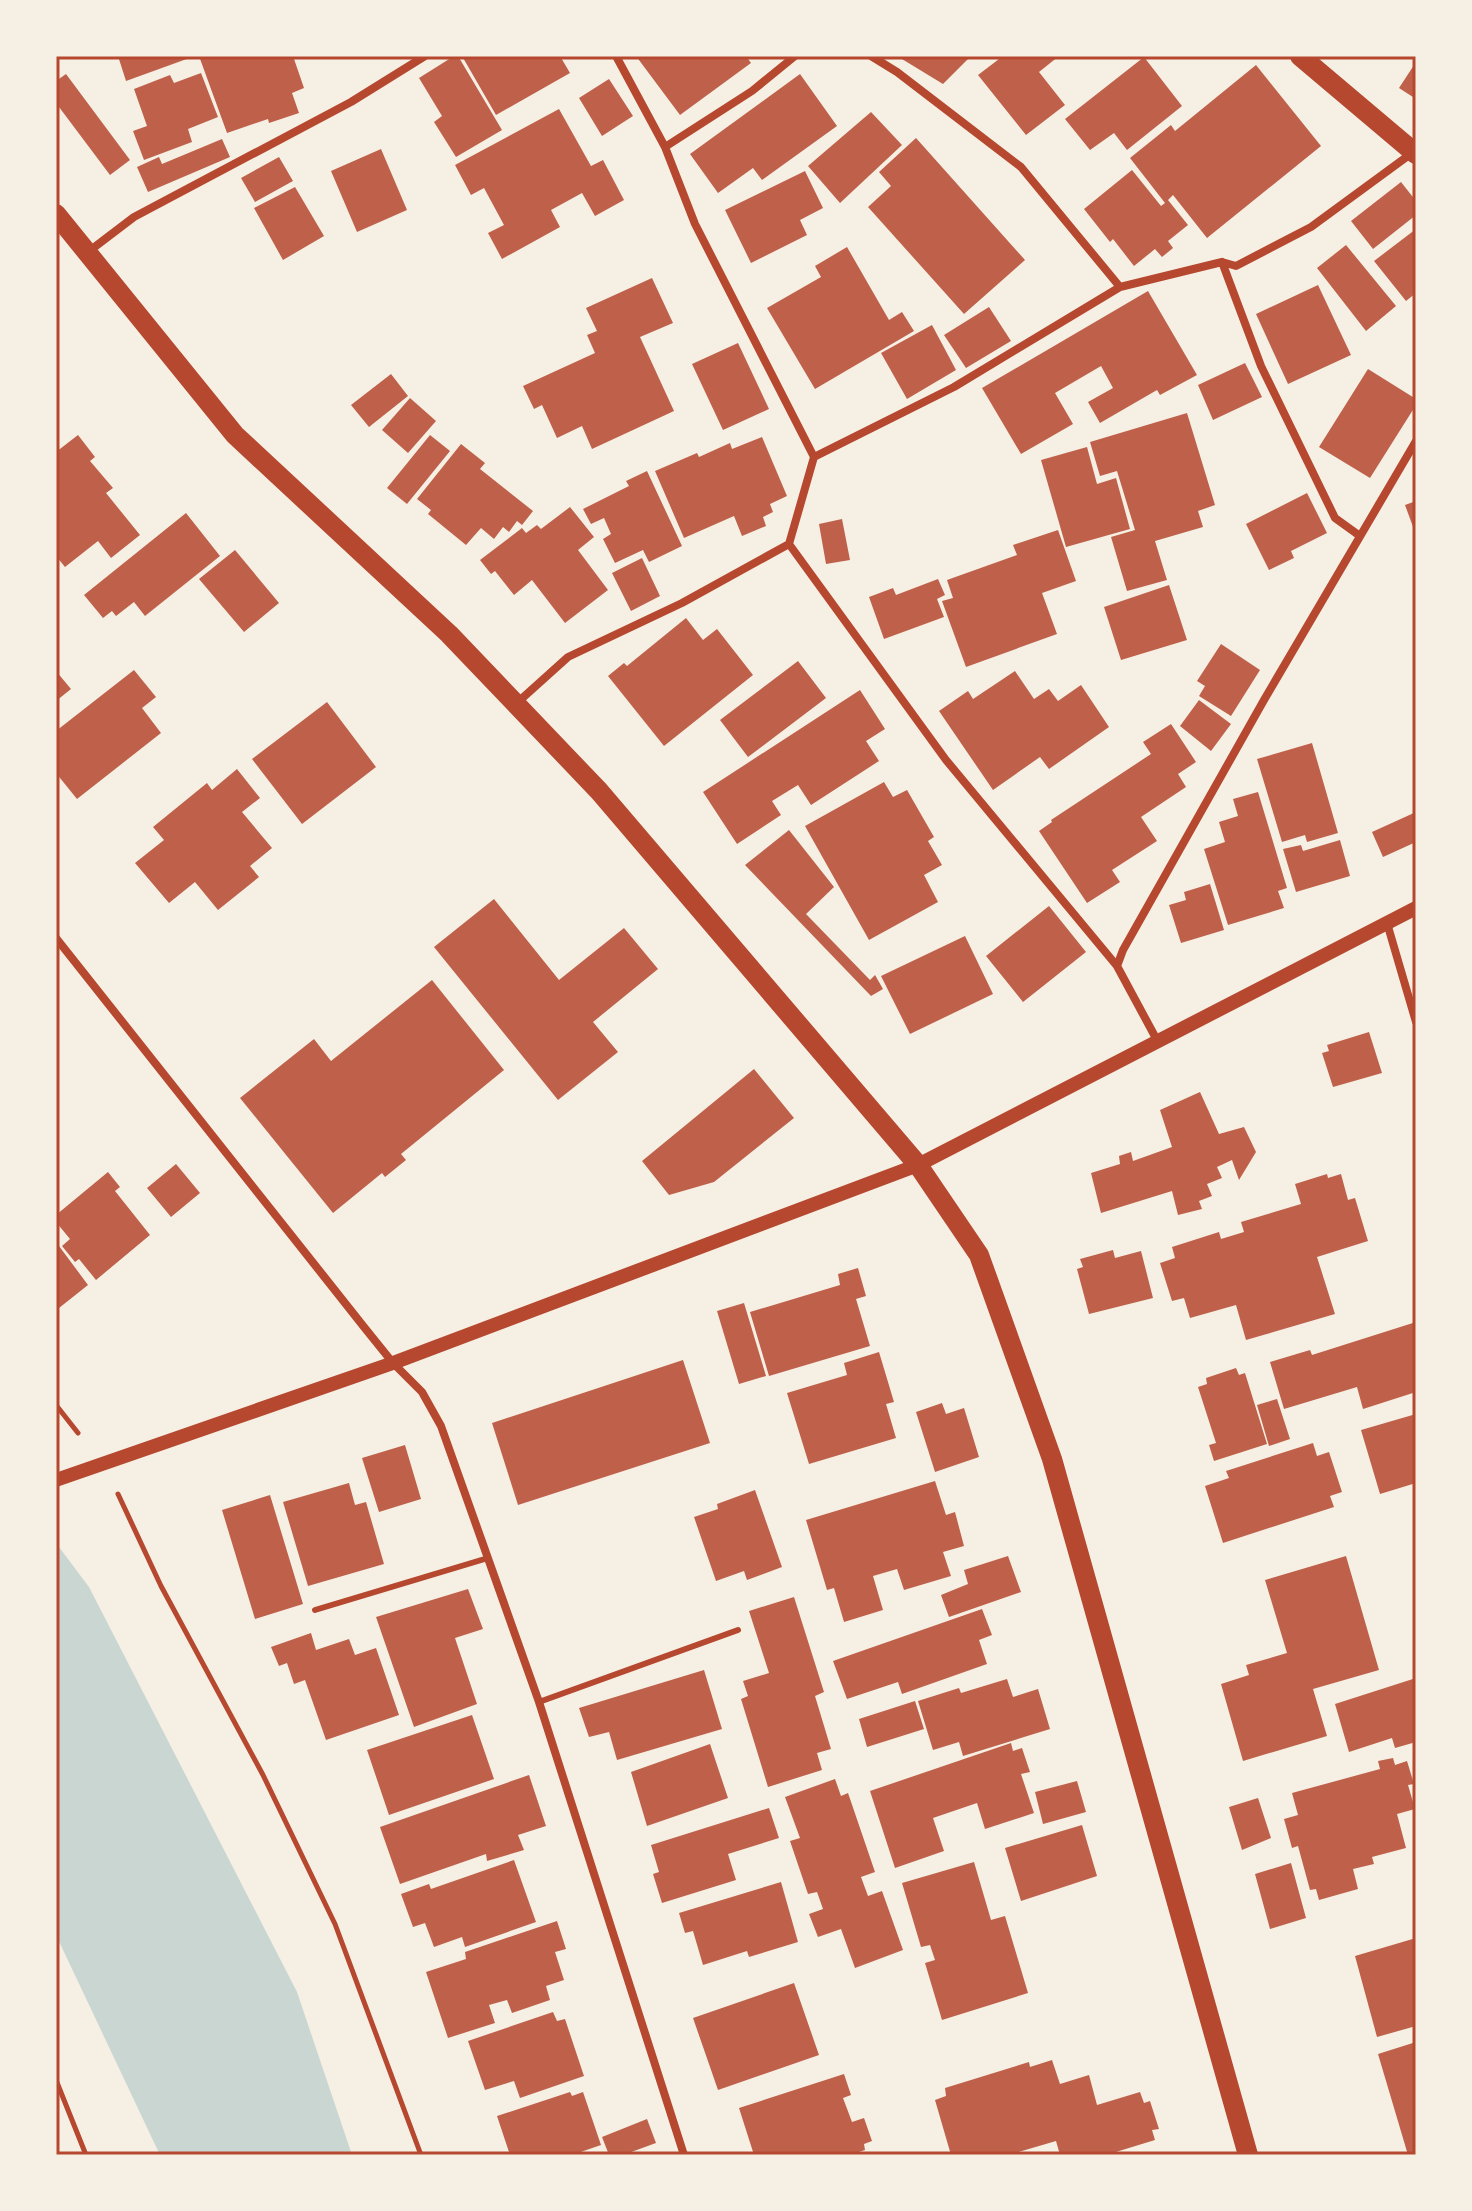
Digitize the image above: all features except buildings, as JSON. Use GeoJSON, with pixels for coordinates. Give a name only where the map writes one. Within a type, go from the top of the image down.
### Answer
{"type":"FeatureCollection","features":[{"type":"Feature","properties":{"kind":"main road"},"geometry":{"type":"LineString","coordinates":[[1300,56],[1414,153]]}},
{"type":"Feature","properties":{"kind":"main road"},"geometry":{"type":"LineString","coordinates":[[56,214],[235,435],[449,634],[599,791],[918,1165],[979,1255],[1052,1459],[1248,2155]]}},
{"type":"Feature","properties":{"kind":"street"},"geometry":{"type":"LineString","coordinates":[[88,253],[134,217],[351,102],[425,56]]}},
{"type":"Feature","properties":{"kind":"street"},"geometry":{"type":"LineString","coordinates":[[516,704],[568,657],[682,603],[789,544],[814,457],[695,224],[665,147],[616,56]]}},
{"type":"Feature","properties":{"kind":"street"},"geometry":{"type":"LineString","coordinates":[[665,147],[752,91],[795,56]]}},
{"type":"Feature","properties":{"kind":"street"},"geometry":{"type":"LineString","coordinates":[[871,56],[1021,167],[1120,287]]}},
{"type":"Feature","properties":{"kind":"street"},"geometry":{"type":"LineString","coordinates":[[814,457],[954,387],[1120,287],[1222,262],[1236,266],[1311,227],[1414,153]]}},
{"type":"Feature","properties":{"kind":"street"},"geometry":{"type":"LineString","coordinates":[[1222,262],[1261,366],[1335,518],[1360,536]]}},
{"type":"Feature","properties":{"kind":"street"},"geometry":{"type":"LineString","coordinates":[[1117,966],[1123,950],[1264,700],[1416,441]]}},
{"type":"Feature","properties":{"kind":"street"},"geometry":{"type":"LineString","coordinates":[[789,544],[946,760],[1117,966],[1158,1042]]}},
{"type":"Feature","properties":{"kind":"street"},"geometry":{"type":"LineString","coordinates":[[56,1480],[393,1363],[918,1165],[1416,908]]}},
{"type":"Feature","properties":{"kind":"street"},"geometry":{"type":"LineString","coordinates":[[1387,923],[1416,1022]]}},
{"type":"Feature","properties":{"kind":"street"},"geometry":{"type":"LineString","coordinates":[[56,938],[393,1363],[422,1392],[441,1426],[539,1702],[684,2155]]}},
{"type":"Feature","properties":{"kind":"lane"},"geometry":{"type":"LineString","coordinates":[[315,1610],[488,1558]]}},
{"type":"Feature","properties":{"kind":"lane"},"geometry":{"type":"LineString","coordinates":[[539,1702],[738,1630]]}},
{"type":"Feature","properties":{"kind":"path"},"geometry":{"type":"LineString","coordinates":[[56,1405],[78,1433]]}},
{"type":"Feature","properties":{"kind":"path"},"geometry":{"type":"LineString","coordinates":[[118,1494],[161,1586],[263,1775],[335,1924],[421,2155]]}},
{"type":"Feature","properties":{"kind":"path"},"geometry":{"type":"LineString","coordinates":[[56,2080],[86,2155]]}},
{"type":"Feature","properties":{"kind":"shaded area"},"geometry":{"type":"Polygon","coordinates":[[[56,1543],[89,1587],[297,1992],[352,2155],[160,2155],[56,1935],[56,1543]]]}}]}
